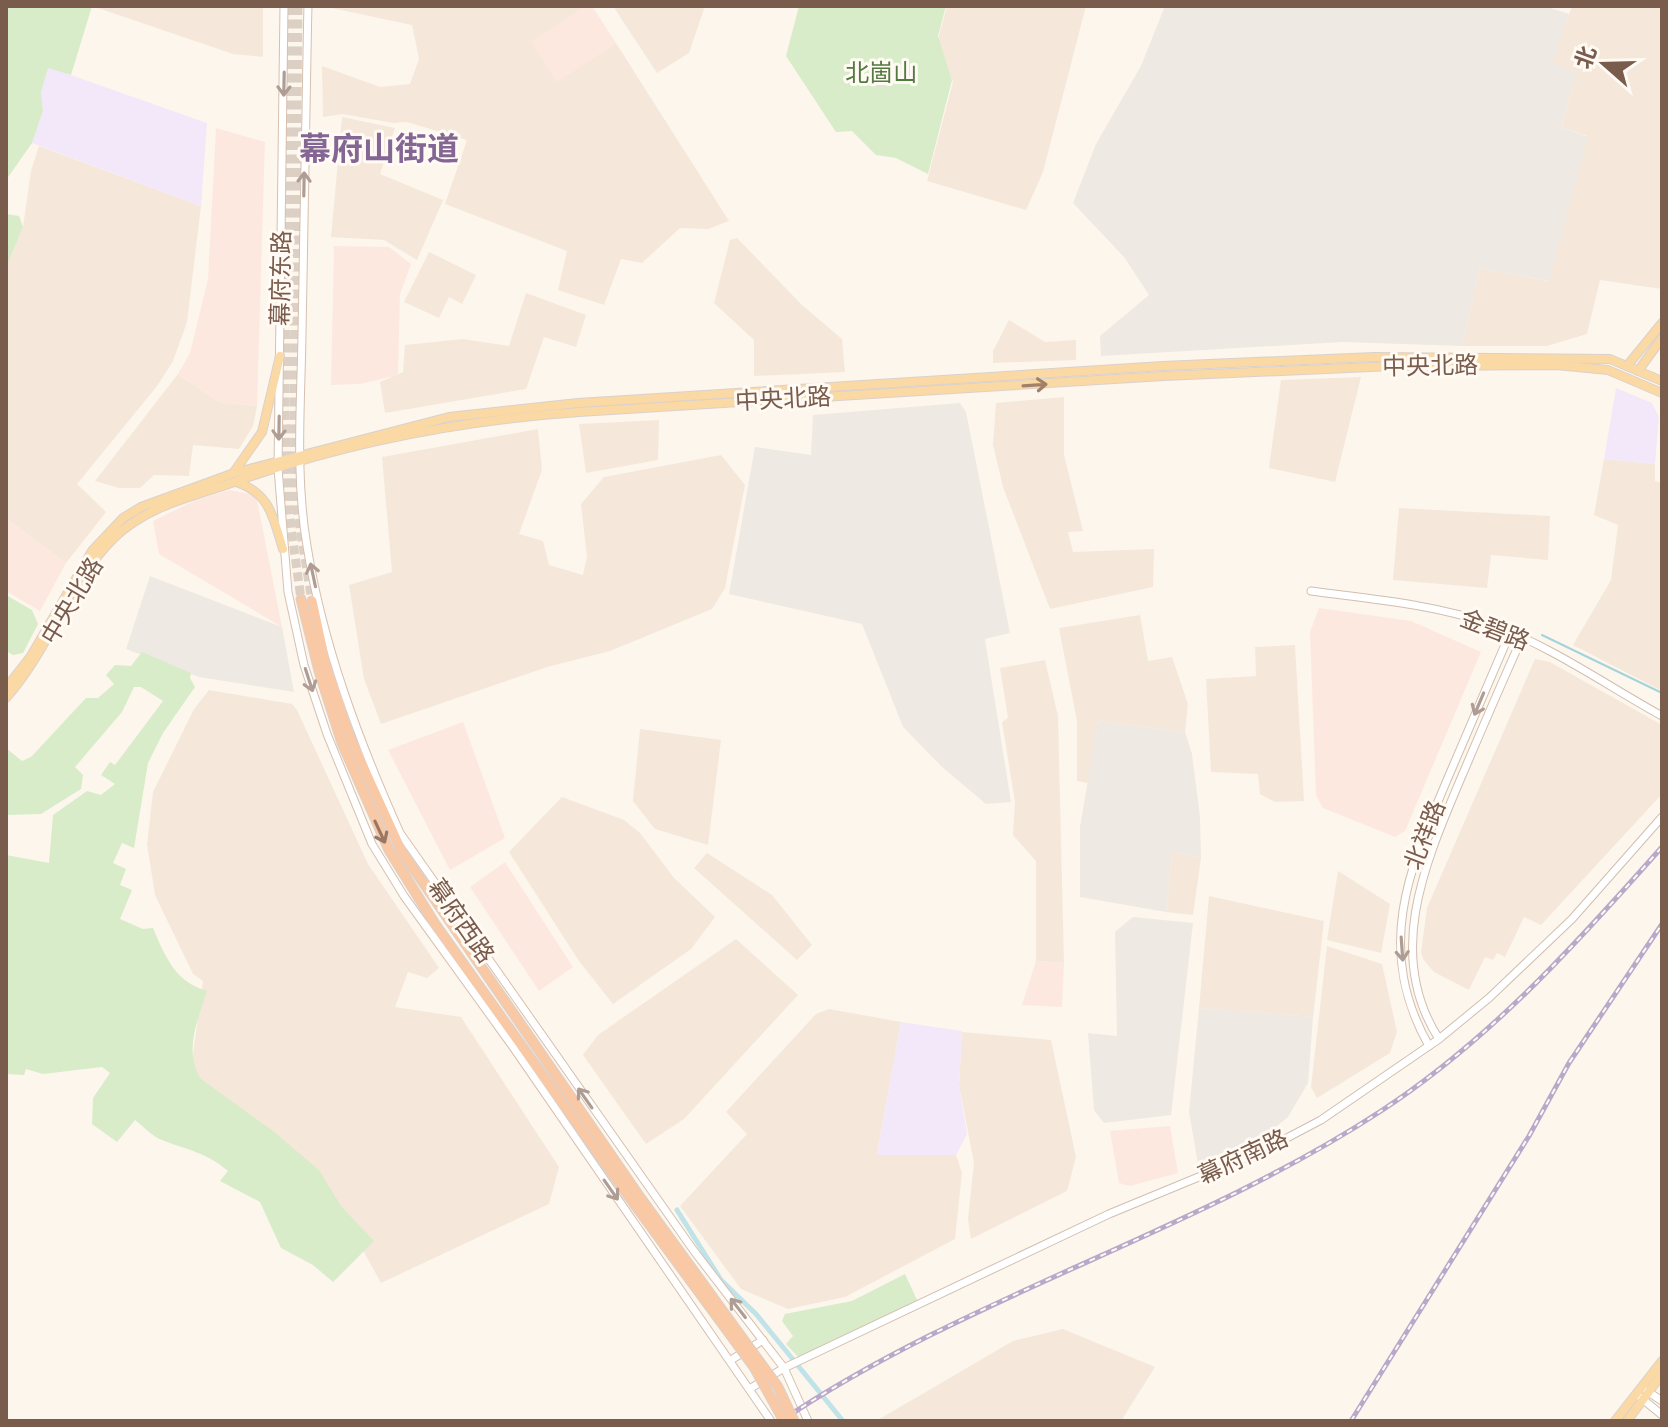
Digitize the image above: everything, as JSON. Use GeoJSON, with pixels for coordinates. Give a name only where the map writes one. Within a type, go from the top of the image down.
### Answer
{"type":"FeatureCollection","features":[{"type":"Feature","properties":{"kind":"highway","name":"幕府西路"},"geometry":{"type":"LineString","coordinates":[[306,600],[319,671],[342,743],[389,850],[435,924],[778,1387],[794,1421]]}},
{"type":"Feature","properties":{"kind":"highway","name":"幕府西路"},"geometry":{"type":"LineString","coordinates":[[638,1202],[754,1367],[784,1421]]}},
{"type":"Feature","properties":{"kind":"main road","name":"幕府东路"},"geometry":{"type":"LineString","coordinates":[[283,549],[278,464],[284,6]]}},
{"type":"Feature","properties":{"kind":"main road","name":"幕府东路"},"geometry":{"type":"LineString","coordinates":[[302,346],[308,6]]}},
{"type":"Feature","properties":{"kind":"main road"},"geometry":{"type":"LineString","coordinates":[[1624,374],[1628,364],[1662,323]]}},
{"type":"Feature","properties":{"kind":"main road"},"geometry":{"type":"LineString","coordinates":[[1634,379],[1662,338]]}},
{"type":"Feature","properties":{"kind":"main road","name":"幕府西路"},"geometry":{"type":"LineString","coordinates":[[302,346],[300,458],[306,544],[334,665],[367,757],[400,833],[646,1184],[785,1368],[808,1421]]}},
{"type":"Feature","properties":{"kind":"main road"},"geometry":{"type":"LineString","coordinates":[[280,356],[262,432],[234,477],[260,495],[283,549]]}},
{"type":"Feature","properties":{"kind":"main road","name":"中央北路"},"geometry":{"type":"LineString","coordinates":[[6,688],[31,656],[80,570],[109,532],[141,507],[278,464],[449,417],[510,408],[1148,367],[1373,357],[1596,358],[1628,364],[1662,381]]}},
{"type":"Feature","properties":{"kind":"main road","name":"中央北路"},"geometry":{"type":"LineString","coordinates":[[300,458],[451,426],[511,417],[1164,376],[1394,366],[1556,365],[1624,374],[1662,393]]}},
{"type":"Feature","properties":{"kind":"main road","name":"中央北路"},"geometry":{"type":"LineString","coordinates":[[6,698],[36,660],[97,556],[115,537],[162,505],[234,477]]}},
{"type":"Feature","properties":{"kind":"main road","name":"幕府西路"},"geometry":{"type":"LineString","coordinates":[[283,549],[304,665],[327,734],[372,844],[404,896],[751,1388],[771,1421]]}},
{"type":"Feature","properties":{"kind":"main road","name":"金碧路"},"geometry":{"type":"LineString","coordinates":[[1311,591],[1437,610],[1510,633],[1662,716]]}},
{"type":"Feature","properties":{"kind":"main road","name":"北祥路"},"geometry":{"type":"LineString","coordinates":[[1429,1046],[1411,1005],[1400,931],[1409,872],[1510,633]]}},
{"type":"Feature","properties":{"kind":"main road","name":"北祥路"},"geometry":{"type":"LineString","coordinates":[[1439,1039],[1421,1002],[1413,966],[1412,933],[1422,874],[1522,638]]}},
{"type":"Feature","properties":{"kind":"main road"},"geometry":{"type":"LineString","coordinates":[[1491,676],[1499,674],[1502,681]]}},
{"type":"Feature","properties":{"kind":"main road","name":"幕府南路"},"geometry":{"type":"LineString","coordinates":[[751,1388],[785,1368],[1109,1214],[1264,1150],[1321,1120],[1439,1039],[1534,958],[1662,817]]}},
{"type":"Feature","properties":{"kind":"main road"},"geometry":{"type":"LineString","coordinates":[[1411,1005],[1417,1007],[1421,1002]]}},
{"type":"Feature","properties":{"kind":"main road"},"geometry":{"type":"LineString","coordinates":[[731,1360],[763,1340]]}},
{"type":"Feature","properties":{"kind":"main road"},"geometry":{"type":"LineString","coordinates":[[1615,1421],[1662,1361]]}},
{"type":"Feature","properties":{"kind":"main road"},"geometry":{"type":"LineString","coordinates":[[1627,1421],[1662,1374]]}},
{"type":"Feature","properties":{"kind":"main road"},"geometry":{"type":"LineString","coordinates":[[1638,1391],[1649,1391],[1662,1401]]}},
{"type":"Feature","properties":{"kind":"main road"},"geometry":{"type":"LineString","coordinates":[[1638,1391],[1641,1401],[1662,1415]]}},
{"type":"Feature","properties":{"kind":"shaded area"},"geometry":{"type":"Polygon","coordinates":[[[92,6],[263,6],[263,57],[233,54],[92,6]]]}},
{"type":"Feature","properties":{"kind":"shaded area"},"geometry":{"type":"Polygon","coordinates":[[[322,6],[586,6],[532,42],[557,81],[616,43],[729,221],[708,229],[680,228],[642,263],[621,259],[604,305],[558,290],[567,251],[445,204],[467,140],[407,122],[393,123],[343,114],[323,117],[322,66],[380,87],[410,84],[419,59],[412,25],[322,6]]]}},
{"type":"Feature","properties":{"kind":"shaded area"},"geometry":{"type":"Polygon","coordinates":[[[586,6],[592,6],[616,43],[557,82],[531,42],[586,6]]]}},
{"type":"Feature","properties":{"kind":"shaded area"},"geometry":{"type":"Polygon","coordinates":[[[613,6],[705,6],[689,53],[657,73],[613,6]]]}},
{"type":"Feature","properties":{"kind":"shaded area"},"geometry":{"type":"Polygon","coordinates":[[[947,6],[1086,6],[1043,172],[1026,210],[927,181],[953,82],[938,39],[947,6]]]}},
{"type":"Feature","properties":{"kind":"shaded area"},"geometry":{"type":"Polygon","coordinates":[[[1165,6],[1544,6],[1569,14],[1553,63],[1577,72],[1561,127],[1588,137],[1549,281],[1480,268],[1462,346],[1343,342],[1101,356],[1100,336],[1149,295],[1124,257],[1073,203],[1096,144],[1141,66],[1165,6]]]}},
{"type":"Feature","properties":{"kind":"shaded area"},"geometry":{"type":"Polygon","coordinates":[[[1572,6],[1662,6],[1662,289],[1600,280],[1587,334],[1547,346],[1462,346],[1480,268],[1548,281],[1587,136],[1561,127],[1577,72],[1552,63],[1572,6]]]}},
{"type":"Feature","properties":{"kind":"shaded area"},"geometry":{"type":"Polygon","coordinates":[[[48,67],[207,123],[201,206],[32,143],[43,111],[41,92],[48,67]]]}},
{"type":"Feature","properties":{"kind":"shaded area"},"geometry":{"type":"Polygon","coordinates":[[[342,117],[395,128],[380,174],[443,200],[417,260],[384,240],[331,237],[342,117]]]}},
{"type":"Feature","properties":{"kind":"shaded area"},"geometry":{"type":"Polygon","coordinates":[[[216,128],[265,142],[257,406],[219,402],[178,374],[190,353],[208,279],[216,128]]]}},
{"type":"Feature","properties":{"kind":"shaded area"},"geometry":{"type":"Polygon","coordinates":[[[39,146],[201,206],[187,322],[173,361],[157,386],[77,484],[106,512],[66,563],[6,518],[6,268],[23,227],[31,171],[39,146]]]}},
{"type":"Feature","properties":{"kind":"shaded area"},"geometry":{"type":"Polygon","coordinates":[[[737,238],[802,305],[842,339],[845,372],[754,376],[754,340],[714,303],[730,240],[737,238]]]}},
{"type":"Feature","properties":{"kind":"shaded area"},"geometry":{"type":"Polygon","coordinates":[[[334,246],[389,247],[411,264],[400,294],[398,375],[360,384],[331,385],[334,246]]]}},
{"type":"Feature","properties":{"kind":"shaded area"},"geometry":{"type":"Polygon","coordinates":[[[429,252],[476,275],[462,304],[449,297],[439,318],[404,302],[429,252]]]}},
{"type":"Feature","properties":{"kind":"shaded area"},"geometry":{"type":"Polygon","coordinates":[[[526,293],[586,315],[576,347],[544,337],[526,389],[385,413],[380,382],[403,372],[405,345],[463,339],[509,346],[526,293]]]}},
{"type":"Feature","properties":{"kind":"shaded area"},"geometry":{"type":"Polygon","coordinates":[[[1009,320],[1045,342],[1076,340],[1076,360],[993,363],[993,351],[1009,320]]]}},
{"type":"Feature","properties":{"kind":"shaded area"},"geometry":{"type":"Polygon","coordinates":[[[178,374],[219,402],[257,406],[253,426],[239,449],[193,445],[189,476],[154,475],[140,488],[119,488],[95,481],[178,374]]]}},
{"type":"Feature","properties":{"kind":"shaded area"},"geometry":{"type":"Polygon","coordinates":[[[1361,377],[1335,482],[1269,468],[1281,380],[1361,377]]]}},
{"type":"Feature","properties":{"kind":"shaded area"},"geometry":{"type":"Polygon","coordinates":[[[1616,388],[1652,403],[1659,417],[1655,464],[1604,459],[1616,388]]]}},
{"type":"Feature","properties":{"kind":"shaded area"},"geometry":{"type":"Polygon","coordinates":[[[1064,397],[1064,455],[1083,531],[1068,532],[1073,552],[1154,549],[1153,587],[1050,609],[1003,487],[993,445],[996,403],[1064,397]]]}},
{"type":"Feature","properties":{"kind":"shaded area"},"geometry":{"type":"Polygon","coordinates":[[[960,403],[966,412],[1010,633],[985,639],[1011,802],[986,804],[941,766],[903,727],[862,624],[729,594],[755,447],[811,455],[813,415],[960,403]]]}},
{"type":"Feature","properties":{"kind":"shaded area"},"geometry":{"type":"Polygon","coordinates":[[[659,420],[658,460],[586,473],[579,424],[659,420]]]}},
{"type":"Feature","properties":{"kind":"shaded area"},"geometry":{"type":"Polygon","coordinates":[[[538,429],[542,470],[519,534],[543,541],[549,565],[583,575],[587,557],[581,504],[604,477],[721,455],[745,485],[725,588],[712,609],[610,651],[547,667],[381,724],[364,679],[349,585],[392,572],[382,457],[538,429]]]}},
{"type":"Feature","properties":{"kind":"shaded area"},"geometry":{"type":"Polygon","coordinates":[[[1604,459],[1655,464],[1655,481],[1662,483],[1662,691],[1573,645],[1611,580],[1618,525],[1594,515],[1604,459]]]}},
{"type":"Feature","properties":{"kind":"shaded area"},"geometry":{"type":"Polygon","coordinates":[[[229,490],[250,494],[257,500],[282,627],[159,554],[153,521],[196,500],[229,490]]]}},
{"type":"Feature","properties":{"kind":"shaded area"},"geometry":{"type":"Polygon","coordinates":[[[1399,508],[1550,516],[1548,560],[1491,555],[1487,588],[1393,580],[1399,508]]]}},
{"type":"Feature","properties":{"kind":"shaded area"},"geometry":{"type":"Polygon","coordinates":[[[6,518],[66,563],[40,611],[6,591],[6,518]]]}},
{"type":"Feature","properties":{"kind":"shaded area"},"geometry":{"type":"Polygon","coordinates":[[[150,576],[282,627],[294,692],[199,677],[126,649],[150,576]]]}},
{"type":"Feature","properties":{"kind":"shaded area"},"geometry":{"type":"Polygon","coordinates":[[[1319,608],[1411,621],[1481,652],[1405,831],[1395,837],[1323,808],[1316,795],[1310,632],[1319,608]]]}},
{"type":"Feature","properties":{"kind":"shaded area"},"geometry":{"type":"Polygon","coordinates":[[[1140,615],[1148,661],[1172,657],[1188,704],[1185,732],[1098,721],[1088,783],[1077,781],[1077,721],[1059,628],[1140,615]]]}},
{"type":"Feature","properties":{"kind":"shaded area"},"geometry":{"type":"Polygon","coordinates":[[[1295,645],[1304,801],[1275,802],[1260,794],[1258,774],[1211,772],[1206,679],[1256,676],[1255,647],[1295,645]]]}},
{"type":"Feature","properties":{"kind":"shaded area"},"geometry":{"type":"Polygon","coordinates":[[[1535,659],[1550,662],[1662,725],[1662,794],[1541,925],[1524,917],[1505,957],[1497,953],[1493,960],[1485,957],[1469,990],[1434,972],[1423,959],[1421,952],[1427,908],[1535,659]]]}},
{"type":"Feature","properties":{"kind":"shaded area"},"geometry":{"type":"Polygon","coordinates":[[[1045,660],[1058,716],[1064,963],[1036,961],[1036,861],[1013,835],[1015,802],[1002,722],[1008,718],[1000,668],[1045,660]]]}},
{"type":"Feature","properties":{"kind":"shaded area"},"geometry":{"type":"Polygon","coordinates":[[[209,690],[292,704],[297,710],[368,864],[439,968],[427,978],[408,972],[395,1007],[461,1017],[559,1167],[549,1204],[381,1283],[344,1216],[196,1084],[191,1069],[203,981],[193,974],[155,895],[147,844],[153,792],[194,709],[209,690]]]}},
{"type":"Feature","properties":{"kind":"shaded area"},"geometry":{"type":"Polygon","coordinates":[[[1098,721],[1185,732],[1192,754],[1200,817],[1201,858],[1172,852],[1166,912],[1080,897],[1080,827],[1098,721]]]}},
{"type":"Feature","properties":{"kind":"shaded area"},"geometry":{"type":"Polygon","coordinates":[[[463,722],[505,838],[450,870],[388,750],[463,722]]]}},
{"type":"Feature","properties":{"kind":"shaded area"},"geometry":{"type":"Polygon","coordinates":[[[640,729],[721,740],[708,845],[655,829],[633,801],[640,729]]]}},
{"type":"Feature","properties":{"kind":"shaded area"},"geometry":{"type":"Polygon","coordinates":[[[562,797],[624,820],[640,833],[674,878],[715,917],[691,949],[613,1004],[579,961],[509,852],[562,797]]]}},
{"type":"Feature","properties":{"kind":"shaded area"},"geometry":{"type":"Polygon","coordinates":[[[1172,852],[1201,858],[1193,915],[1166,912],[1172,852]]]}},
{"type":"Feature","properties":{"kind":"shaded area"},"geometry":{"type":"Polygon","coordinates":[[[707,853],[772,895],[812,945],[797,960],[694,868],[707,853]]]}},
{"type":"Feature","properties":{"kind":"shaded area"},"geometry":{"type":"Polygon","coordinates":[[[505,862],[573,967],[539,991],[470,887],[505,862]]]}},
{"type":"Feature","properties":{"kind":"shaded area"},"geometry":{"type":"Polygon","coordinates":[[[1338,871],[1390,904],[1381,953],[1327,940],[1338,871]]]}},
{"type":"Feature","properties":{"kind":"shaded area"},"geometry":{"type":"Polygon","coordinates":[[[1209,896],[1324,921],[1313,1017],[1199,1008],[1209,896]]]}},
{"type":"Feature","properties":{"kind":"shaded area"},"geometry":{"type":"Polygon","coordinates":[[[1133,917],[1193,923],[1171,1115],[1104,1123],[1094,1110],[1088,1033],[1117,1036],[1115,932],[1133,917]]]}},
{"type":"Feature","properties":{"kind":"shaded area"},"geometry":{"type":"Polygon","coordinates":[[[736,939],[798,995],[684,1119],[646,1144],[583,1055],[598,1035],[736,939]]]}},
{"type":"Feature","properties":{"kind":"shaded area"},"geometry":{"type":"Polygon","coordinates":[[[1327,946],[1382,964],[1397,1032],[1390,1053],[1317,1098],[1311,1087],[1327,946]]]}},
{"type":"Feature","properties":{"kind":"shaded area"},"geometry":{"type":"Polygon","coordinates":[[[1036,961],[1064,963],[1062,1007],[1022,1005],[1036,961]]]}},
{"type":"Feature","properties":{"kind":"shaded area"},"geometry":{"type":"Polygon","coordinates":[[[1199,1008],[1313,1017],[1308,1083],[1288,1117],[1246,1151],[1199,1170],[1189,1112],[1199,1008]]]}},
{"type":"Feature","properties":{"kind":"shaded area"},"geometry":{"type":"Polygon","coordinates":[[[829,1009],[901,1022],[877,1154],[956,1155],[962,1173],[955,1239],[845,1297],[788,1309],[741,1289],[680,1206],[747,1134],[726,1112],[816,1014],[829,1009]]]}},
{"type":"Feature","properties":{"kind":"shaded area"},"geometry":{"type":"Polygon","coordinates":[[[901,1022],[962,1031],[959,1085],[967,1134],[956,1155],[877,1155],[901,1022]]]}},
{"type":"Feature","properties":{"kind":"shaded area"},"geometry":{"type":"Polygon","coordinates":[[[962,1032],[1051,1040],[1076,1157],[1067,1191],[971,1239],[968,1219],[974,1163],[959,1085],[962,1032]]]}},
{"type":"Feature","properties":{"kind":"shaded area"},"geometry":{"type":"Polygon","coordinates":[[[1170,1126],[1178,1173],[1130,1186],[1119,1183],[1110,1131],[1170,1126]]]}},
{"type":"Feature","properties":{"kind":"shaded area"},"geometry":{"type":"Polygon","coordinates":[[[1063,1329],[1155,1367],[1121,1421],[876,1421],[1013,1341],[1063,1329]]]}},
{"type":"Feature","properties":{"kind":"green space"},"geometry":{"type":"Polygon","coordinates":[[[6,6],[92,6],[71,75],[48,68],[41,92],[43,111],[32,143],[6,180],[6,6]]]}},
{"type":"Feature","properties":{"kind":"green space","name":"北崮山"},"geometry":{"type":"Polygon","coordinates":[[[799,6],[946,6],[938,36],[952,80],[928,174],[896,158],[876,155],[852,131],[836,132],[786,56],[799,6]]]}},
{"type":"Feature","properties":{"kind":"green space"},"geometry":{"type":"Polygon","coordinates":[[[6,214],[19,216],[23,227],[6,268],[6,214]]]}},
{"type":"Feature","properties":{"kind":"green space"},"geometry":{"type":"Polygon","coordinates":[[[6,595],[32,610],[38,624],[23,653],[13,655],[6,651],[6,595]]]}},
{"type":"Feature","properties":{"kind":"green space"},"geometry":{"type":"Polygon","coordinates":[[[142,652],[191,673],[195,687],[163,733],[148,763],[134,848],[122,843],[113,863],[126,869],[120,885],[132,890],[120,919],[143,929],[153,928],[172,967],[187,981],[207,991],[196,1024],[193,1046],[193,1058],[201,1079],[273,1131],[319,1170],[341,1206],[374,1241],[333,1282],[313,1265],[281,1248],[260,1202],[220,1181],[228,1171],[220,1165],[204,1155],[159,1139],[135,1120],[117,1142],[92,1124],[93,1098],[110,1073],[102,1067],[43,1074],[26,1069],[24,1075],[6,1074],[6,855],[49,863],[53,815],[87,791],[101,795],[115,784],[101,775],[110,762],[115,765],[163,701],[141,687],[134,687],[122,712],[75,767],[83,775],[81,789],[41,814],[6,815],[6,748],[22,761],[31,757],[86,698],[98,698],[114,684],[106,675],[115,665],[131,666],[142,652]]]}},
{"type":"Feature","properties":{"kind":"green space"},"geometry":{"type":"Polygon","coordinates":[[[905,1274],[918,1302],[801,1360],[786,1344],[793,1336],[782,1321],[785,1314],[852,1301],[905,1274]]]}},
{"type":"Feature","properties":{"kind":"waterway"},"geometry":{"type":"LineString","coordinates":[[1542,635],[1662,693]]}},
{"type":"Feature","properties":{"kind":"waterway"},"geometry":{"type":"LineString","coordinates":[[677,1210],[721,1280],[756,1314],[843,1421]]}},
{"type":"Feature","properties":{"kind":"tunnel"},"geometry":{"type":"LineString","coordinates":[[290,6],[285,410],[289,512],[301,599]]}},
{"type":"Feature","properties":{"kind":"tunnel"},"geometry":{"type":"LineString","coordinates":[[298,6],[294,410],[297,509],[312,601]]}},
{"type":"Feature","properties":{"kind":"railway"},"geometry":{"type":"LineString","coordinates":[[781,1421],[927,1337],[1234,1194],[1381,1111],[1421,1083],[1496,1021],[1564,954],[1662,847]]}},
{"type":"Feature","properties":{"kind":"railway"},"geometry":{"type":"LineString","coordinates":[[1351,1421],[1529,1136],[1569,1063],[1662,924]]}},
{"type":"Feature","properties":{"kind":"district","name":"幕府山街道"},"geometry":{"type":"Point","coordinates":[379,149]}}]}
